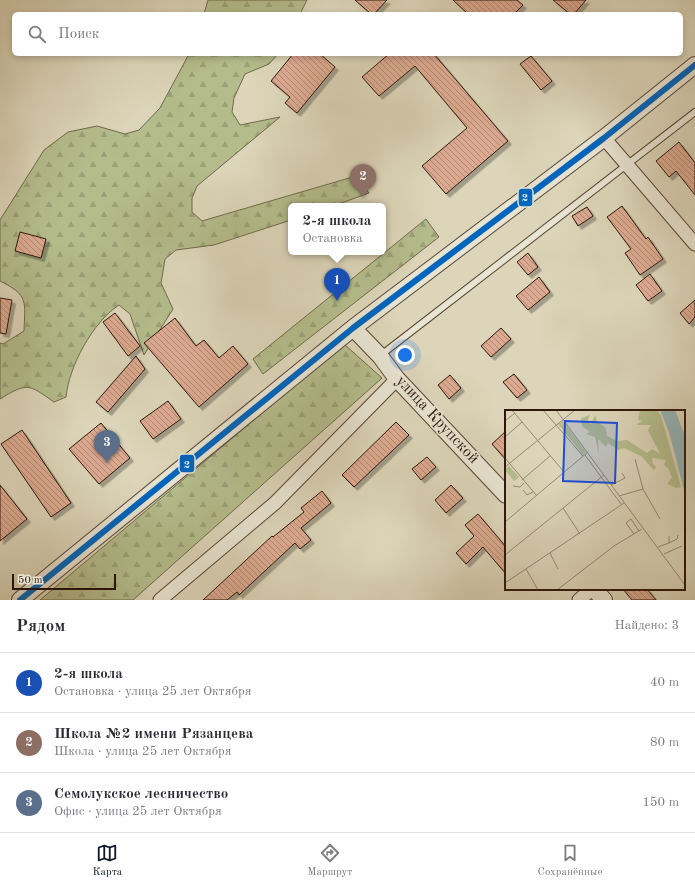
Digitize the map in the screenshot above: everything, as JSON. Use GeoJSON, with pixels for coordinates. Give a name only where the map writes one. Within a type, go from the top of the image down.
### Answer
{"type":"FeatureCollection","features":[{"type":"Feature","properties":{"kind":"street"},"geometry":{"type":"LineString","coordinates":[[20,600],[353,328],[604,138],[695,65]]}},
{"type":"Feature","properties":{"kind":"street"},"geometry":{"type":"LineString","coordinates":[[604,138],[695,244]]}},
{"type":"Feature","properties":{"kind":"street","name":"улица Крупской"},"geometry":{"type":"LineString","coordinates":[[353,328],[380,356],[398,379],[505,494]]}},
{"type":"Feature","properties":{"kind":"street"},"geometry":{"type":"LineString","coordinates":[[160,600],[276,503],[398,379]]}},
{"type":"Feature","properties":{"kind":"street"},"geometry":{"type":"LineString","coordinates":[[579,600],[592,590]]}},
{"type":"Feature","properties":{"kind":"street"},"geometry":{"type":"LineString","coordinates":[[594,590],[604,600]]}},
{"type":"Feature","properties":{"kind":"lane"},"geometry":{"type":"LineString","coordinates":[[380,356],[695,112]]}},
{"type":"Feature","properties":{"kind":"green space"},"geometry":{"type":"Polygon","coordinates":[[[208,0],[307,0],[301,12],[205,12],[208,0]]]}},
{"type":"Feature","properties":{"kind":"green space"},"geometry":{"type":"Polygon","coordinates":[[[188,56],[276,56],[269,64],[245,74],[234,98],[232,112],[240,125],[280,117],[197,186],[192,198],[192,212],[202,221],[356,176],[369,193],[341,203],[288,203],[288,221],[214,245],[176,250],[165,259],[161,283],[173,309],[144,355],[130,314],[119,305],[100,322],[84,346],[72,372],[66,397],[54,402],[28,387],[17,390],[0,399],[0,343],[3,344],[24,331],[25,313],[21,295],[0,281],[0,220],[44,150],[68,132],[97,126],[125,134],[139,130],[160,108],[188,56]]]}},
{"type":"Feature","properties":{"kind":"green space"},"geometry":{"type":"Polygon","coordinates":[[[426,219],[439,237],[263,374],[253,359],[382,255],[386,255],[386,251],[426,219]]]}},
{"type":"Feature","properties":{"kind":"green space"},"geometry":{"type":"Polygon","coordinates":[[[344,344],[382,378],[133,600],[40,600],[344,344]]]}},
{"type":"Feature","properties":{"kind":"building"},"geometry":{"type":"Polygon","coordinates":[[[355,0],[387,0],[376,12],[369,12],[355,0]]]}},
{"type":"Feature","properties":{"kind":"building"},"geometry":{"type":"Polygon","coordinates":[[[453,0],[517,0],[523,5],[516,12],[466,12],[453,0]]]}},
{"type":"Feature","properties":{"kind":"building"},"geometry":{"type":"Polygon","coordinates":[[[553,0],[586,0],[576,12],[568,12],[553,0]]]}},
{"type":"Feature","properties":{"kind":"building"},"geometry":{"type":"Polygon","coordinates":[[[291,56],[322,56],[335,67],[297,113],[285,103],[290,97],[271,81],[291,56]]]}},
{"type":"Feature","properties":{"kind":"building"},"geometry":{"type":"Polygon","coordinates":[[[387,56],[436,56],[508,141],[446,194],[422,166],[467,128],[415,66],[379,96],[362,77],[387,56]]]}},
{"type":"Feature","properties":{"kind":"building"},"geometry":{"type":"Polygon","coordinates":[[[531,56],[552,81],[541,90],[520,64],[531,56]]]}},
{"type":"Feature","properties":{"kind":"building"},"geometry":{"type":"Polygon","coordinates":[[[679,142],[695,163],[695,195],[676,171],[669,177],[656,161],[679,142]]]}},
{"type":"Feature","properties":{"kind":"building"},"geometry":{"type":"Polygon","coordinates":[[[622,206],[646,239],[648,237],[663,259],[640,275],[625,253],[631,249],[607,217],[622,206]]]}},
{"type":"Feature","properties":{"kind":"building"},"geometry":{"type":"Polygon","coordinates":[[[587,207],[593,216],[578,226],[572,216],[587,207]]]}},
{"type":"Feature","properties":{"kind":"building"},"geometry":{"type":"Polygon","coordinates":[[[20,232],[46,239],[41,258],[15,251],[20,232]]]}},
{"type":"Feature","properties":{"kind":"building"},"geometry":{"type":"Polygon","coordinates":[[[528,253],[538,267],[528,275],[517,262],[528,253]]]}},
{"type":"Feature","properties":{"kind":"building"},"geometry":{"type":"Polygon","coordinates":[[[650,274],[662,291],[648,301],[636,285],[650,274]]]}},
{"type":"Feature","properties":{"kind":"building"},"geometry":{"type":"Polygon","coordinates":[[[539,277],[550,292],[528,310],[516,296],[539,277]]]}},
{"type":"Feature","properties":{"kind":"building"},"geometry":{"type":"Polygon","coordinates":[[[0,298],[12,300],[6,334],[0,333],[0,298]]]}},
{"type":"Feature","properties":{"kind":"building"},"geometry":{"type":"Polygon","coordinates":[[[695,300],[695,317],[689,324],[680,313],[695,300]]]}},
{"type":"Feature","properties":{"kind":"building"},"geometry":{"type":"Polygon","coordinates":[[[115,313],[140,346],[128,356],[103,322],[115,313]]]}},
{"type":"Feature","properties":{"kind":"building"},"geometry":{"type":"Polygon","coordinates":[[[175,318],[196,346],[204,340],[219,358],[233,346],[248,364],[199,407],[144,343],[175,318]]]}},
{"type":"Feature","properties":{"kind":"building"},"geometry":{"type":"Polygon","coordinates":[[[501,328],[511,339],[491,357],[481,346],[501,328]]]}},
{"type":"Feature","properties":{"kind":"building"},"geometry":{"type":"Polygon","coordinates":[[[136,356],[145,369],[108,412],[96,402],[136,356]]]}},
{"type":"Feature","properties":{"kind":"building"},"geometry":{"type":"Polygon","coordinates":[[[514,374],[527,390],[517,398],[503,382],[514,374]]]}},
{"type":"Feature","properties":{"kind":"building"},"geometry":{"type":"Polygon","coordinates":[[[450,375],[461,388],[449,399],[438,385],[450,375]]]}},
{"type":"Feature","properties":{"kind":"building"},"geometry":{"type":"Polygon","coordinates":[[[168,401],[181,419],[153,439],[140,421],[168,401]]]}},
{"type":"Feature","properties":{"kind":"building"},"geometry":{"type":"Polygon","coordinates":[[[396,422],[409,435],[354,487],[342,475],[396,422]]]}},
{"type":"Feature","properties":{"kind":"building"},"geometry":{"type":"Polygon","coordinates":[[[101,423],[130,458],[99,484],[69,449],[101,423]]]}},
{"type":"Feature","properties":{"kind":"building"},"geometry":{"type":"Polygon","coordinates":[[[22,430],[71,503],[51,517],[1,444],[22,430]]]}},
{"type":"Feature","properties":{"kind":"building"},"geometry":{"type":"Polygon","coordinates":[[[505,432],[505,459],[492,444],[505,432]]]}},
{"type":"Feature","properties":{"kind":"building"},"geometry":{"type":"Polygon","coordinates":[[[427,457],[436,467],[421,480],[412,469],[427,457]]]}},
{"type":"Feature","properties":{"kind":"building"},"geometry":{"type":"Polygon","coordinates":[[[0,485],[27,519],[0,541],[0,485]]]}},
{"type":"Feature","properties":{"kind":"building"},"geometry":{"type":"Polygon","coordinates":[[[451,485],[463,498],[446,513],[435,500],[451,485]]]}},
{"type":"Feature","properties":{"kind":"building"},"geometry":{"type":"Polygon","coordinates":[[[322,491],[331,503],[301,528],[311,540],[300,549],[295,543],[239,595],[237,592],[227,600],[203,600],[272,536],[273,537],[304,512],[301,508],[322,491]]]}},
{"type":"Feature","properties":{"kind":"building"},"geometry":{"type":"Polygon","coordinates":[[[478,514],[505,546],[505,573],[483,547],[466,564],[456,553],[474,536],[465,525],[478,514]]]}},
{"type":"Feature","properties":{"kind":"building"},"geometry":{"type":"Polygon","coordinates":[[[624,590],[648,590],[656,600],[632,600],[624,590]]]}},
{"type":"Feature","properties":{"kind":"transit line","name":"2"},"geometry":{"type":"LineString","coordinates":[[20,600],[353,328],[604,138],[695,65]]}},
{"type":"Feature","properties":{"kind":"place","name":"Школа №2 имени Рязанцева"},"geometry":{"type":"Point","coordinates":[363,197]}},
{"type":"Feature","properties":{"kind":"place","name":"2-я школа"},"geometry":{"type":"Point","coordinates":[337,301]}},
{"type":"Feature","properties":{"kind":"place","name":"Семолукское лесничество"},"geometry":{"type":"Point","coordinates":[107,463]}}]}
